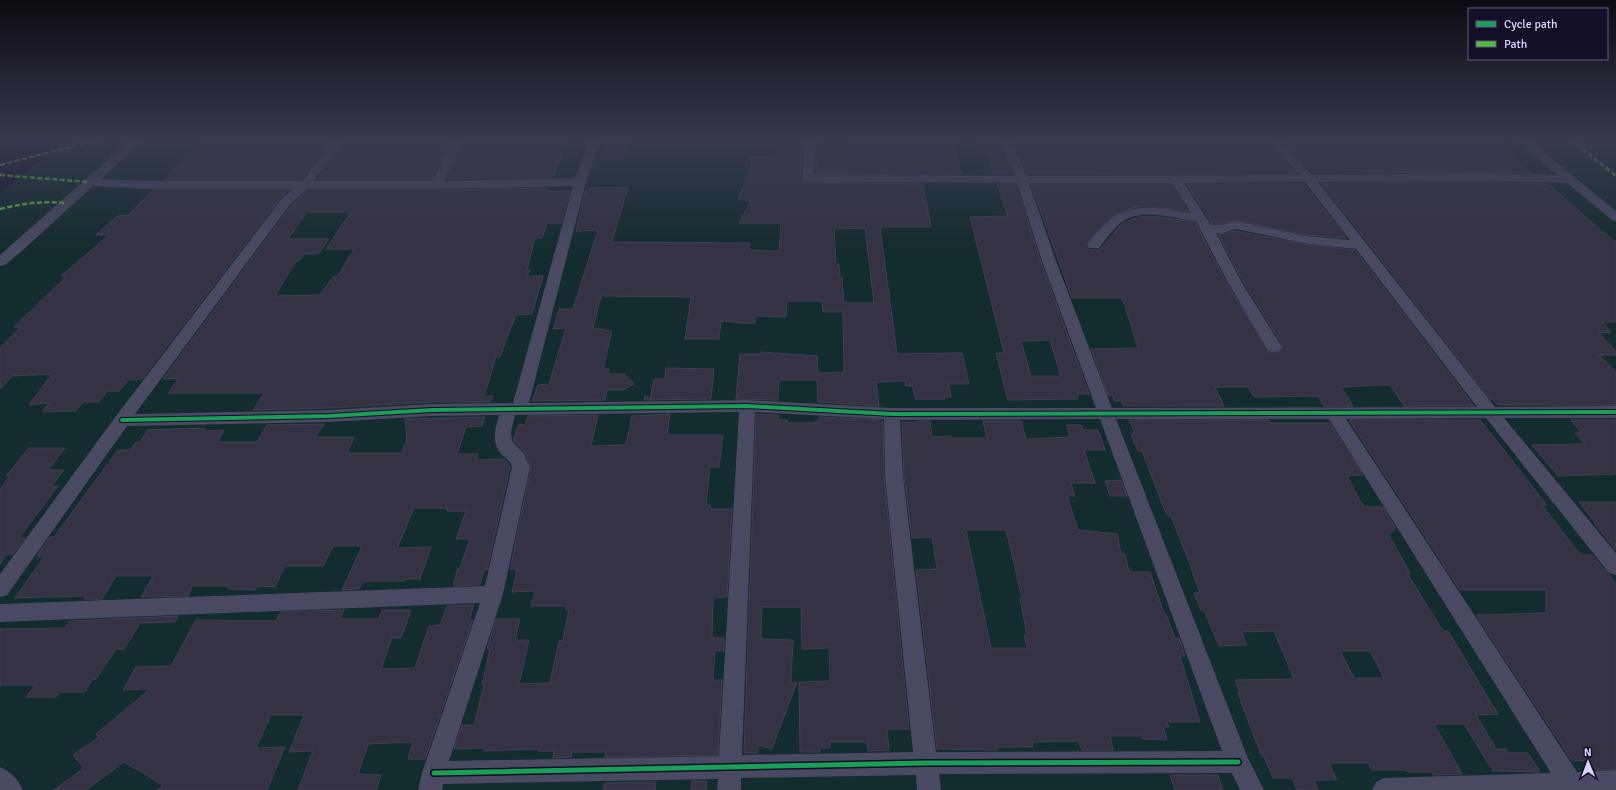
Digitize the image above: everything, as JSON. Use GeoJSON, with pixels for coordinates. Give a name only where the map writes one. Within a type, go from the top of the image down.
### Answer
{"type":"FeatureCollection","features":[{"type":"Feature","properties":{"kind":"street"},"geometry":{"type":"LineString","coordinates":[[0,262],[37,231],[96,176]]}},
{"type":"Feature","properties":{"kind":"street"},"geometry":{"type":"LineString","coordinates":[[0,589],[122,420],[287,200],[306,185],[313,176]]}},
{"type":"Feature","properties":{"kind":"street"},"geometry":{"type":"LineString","coordinates":[[436,185],[440,176]]}},
{"type":"Feature","properties":{"kind":"street"},"geometry":{"type":"LineString","coordinates":[[582,176],[515,408],[502,433],[506,447],[516,455],[521,467],[493,594],[432,781],[729,779],[925,763],[1238,762]]}},
{"type":"Feature","properties":{"kind":"street"},"geometry":{"type":"LineString","coordinates":[[808,176],[808,178],[1022,179],[1309,179],[1481,177],[1569,179]]}},
{"type":"Feature","properties":{"kind":"street"},"geometry":{"type":"LineString","coordinates":[[1021,176],[1049,261],[1106,414],[1238,762],[1252,790]]}},
{"type":"Feature","properties":{"kind":"street"},"geometry":{"type":"LineString","coordinates":[[1306,176],[1490,412],[1616,567]]}},
{"type":"Feature","properties":{"kind":"street"},"geometry":{"type":"LineString","coordinates":[[1565,176],[1616,217]]}},
{"type":"Feature","properties":{"kind":"street"},"geometry":{"type":"LineString","coordinates":[[1176,179],[1204,223],[1234,281],[1274,347]]}},
{"type":"Feature","properties":{"kind":"street"},"geometry":{"type":"LineString","coordinates":[[89,182],[144,185],[436,185],[580,182]]}},
{"type":"Feature","properties":{"kind":"street"},"geometry":{"type":"LineString","coordinates":[[1094,245],[1117,218],[1126,214],[1143,211],[1222,228],[1236,225],[1307,240],[1360,245]]}},
{"type":"Feature","properties":{"kind":"street"},"geometry":{"type":"LineString","coordinates":[[122,420],[330,416],[432,410],[515,408],[747,406],[892,414],[1616,412]]}},
{"type":"Feature","properties":{"kind":"street"},"geometry":{"type":"LineString","coordinates":[[729,779],[747,406]]}},
{"type":"Feature","properties":{"kind":"street"},"geometry":{"type":"LineString","coordinates":[[1333,412],[1572,786]]}},
{"type":"Feature","properties":{"kind":"street"},"geometry":{"type":"LineString","coordinates":[[892,414],[894,476],[928,790]]}},
{"type":"Feature","properties":{"kind":"street"},"geometry":{"type":"LineString","coordinates":[[0,613],[493,594]]}},
{"type":"Feature","properties":{"kind":"street"},"geometry":{"type":"LineString","coordinates":[[0,779],[11,790]]}},
{"type":"Feature","properties":{"kind":"street"},"geometry":{"type":"LineString","coordinates":[[1384,790],[1572,786],[1616,782]]}},
{"type":"Feature","properties":{"kind":"green space"},"geometry":{"type":"Polygon","coordinates":[[[21,176],[1616,176],[1616,790],[0,790],[0,193],[21,176]]]}},
{"type":"Feature","properties":{"kind":"building"},"geometry":{"type":"Polygon","coordinates":[[[168,176],[304,176],[301,180],[164,180],[168,176]]]}},
{"type":"Feature","properties":{"kind":"building"},"geometry":{"type":"Polygon","coordinates":[[[320,176],[433,176],[431,180],[317,180],[320,176]]]}},
{"type":"Feature","properties":{"kind":"building"},"geometry":{"type":"Polygon","coordinates":[[[447,176],[553,176],[553,177],[446,179],[447,176]]]}},
{"type":"Feature","properties":{"kind":"building"},"geometry":{"type":"Polygon","coordinates":[[[747,176],[800,176],[800,178],[804,182],[923,184],[931,227],[880,227],[897,354],[962,353],[969,384],[949,384],[951,397],[944,397],[945,399],[915,399],[913,386],[906,386],[905,381],[876,382],[879,406],[818,402],[817,380],[779,380],[778,400],[736,399],[740,354],[761,354],[761,352],[817,356],[818,373],[844,372],[843,312],[823,312],[822,301],[787,301],[786,317],[755,316],[755,324],[721,321],[719,339],[685,339],[691,297],[601,296],[593,328],[612,331],[603,369],[609,369],[608,374],[624,374],[634,384],[623,390],[607,390],[605,400],[532,401],[538,385],[549,384],[566,328],[553,329],[559,309],[573,309],[598,230],[576,231],[585,191],[589,191],[590,188],[628,187],[612,242],[750,243],[749,250],[779,251],[781,223],[739,223],[751,201],[738,199],[747,176]],[[865,228],[834,229],[836,264],[839,264],[840,278],[842,278],[844,303],[874,303],[865,228]]]}},
{"type":"Feature","properties":{"kind":"building"},"geometry":{"type":"Polygon","coordinates":[[[1481,182],[1544,184],[1551,186],[1616,242],[1616,322],[1602,322],[1611,332],[1599,333],[1616,351],[1616,355],[1599,355],[1616,372],[1616,405],[1498,405],[1492,399],[1491,400],[1321,183],[1481,182]]]}},
{"type":"Feature","properties":{"kind":"building"},"geometry":{"type":"Polygon","coordinates":[[[997,184],[1016,184],[1041,262],[1089,394],[1077,394],[1078,399],[1008,400],[996,353],[1004,353],[970,217],[1008,216],[997,184]],[[1050,340],[1021,341],[1031,376],[1061,376],[1050,340]]]}},
{"type":"Feature","properties":{"kind":"building"},"geometry":{"type":"Polygon","coordinates":[[[1031,184],[1171,184],[1188,211],[1145,206],[1132,208],[1109,219],[1098,229],[1086,246],[1089,250],[1100,249],[1123,223],[1139,217],[1158,217],[1195,222],[1226,282],[1269,352],[1279,352],[1283,346],[1242,280],[1218,234],[1236,231],[1307,245],[1355,250],[1474,406],[1404,406],[1390,385],[1381,385],[1341,387],[1353,406],[1324,406],[1318,396],[1254,397],[1248,387],[1215,387],[1224,406],[1123,406],[1121,400],[1115,401],[1112,395],[1108,395],[1091,349],[1138,348],[1125,306],[1121,298],[1072,298],[1031,184]]]}},
{"type":"Feature","properties":{"kind":"building"},"geometry":{"type":"Polygon","coordinates":[[[1187,184],[1304,184],[1347,238],[1307,235],[1236,220],[1221,224],[1212,224],[1187,184]]]}},
{"type":"Feature","properties":{"kind":"building"},"geometry":{"type":"Polygon","coordinates":[[[548,188],[548,190],[551,191],[570,191],[561,223],[547,223],[542,238],[535,238],[527,270],[530,270],[527,276],[543,276],[532,314],[516,315],[500,357],[496,357],[484,396],[493,396],[490,402],[432,402],[329,408],[253,410],[264,393],[168,393],[179,378],[163,379],[292,204],[309,190],[548,188]],[[307,212],[288,239],[329,239],[318,254],[304,254],[299,261],[296,261],[275,296],[320,295],[333,277],[337,277],[354,249],[326,249],[351,212],[307,212]]]}},
{"type":"Feature","properties":{"kind":"building"},"geometry":{"type":"Polygon","coordinates":[[[153,190],[289,190],[282,196],[142,379],[128,380],[119,391],[107,391],[99,402],[83,402],[76,411],[42,412],[49,403],[29,405],[52,374],[12,376],[0,389],[0,348],[21,327],[14,327],[66,277],[61,276],[109,235],[96,235],[117,216],[128,215],[153,190]]]}},
{"type":"Feature","properties":{"kind":"building"},"geometry":{"type":"Polygon","coordinates":[[[666,368],[714,369],[711,399],[644,400],[645,395],[650,399],[654,379],[665,379],[666,368]]]}},
{"type":"Feature","properties":{"kind":"building"},"geometry":{"type":"Polygon","coordinates":[[[670,414],[667,435],[723,435],[719,467],[710,467],[706,505],[710,505],[710,509],[732,509],[727,597],[713,598],[712,638],[724,638],[724,651],[715,650],[713,680],[722,680],[718,755],[605,757],[606,752],[572,752],[571,757],[553,758],[554,751],[538,751],[539,749],[484,751],[485,748],[454,749],[462,725],[474,725],[484,685],[482,685],[490,649],[487,649],[496,619],[520,619],[515,640],[529,640],[519,684],[550,683],[559,641],[563,640],[569,610],[566,610],[567,606],[531,606],[535,591],[512,592],[517,569],[510,569],[531,467],[525,453],[513,440],[519,424],[525,425],[528,416],[598,415],[591,446],[626,445],[632,416],[670,414]]]}},
{"type":"Feature","properties":{"kind":"building"},"geometry":{"type":"Polygon","coordinates":[[[756,414],[778,415],[778,419],[787,420],[787,423],[815,423],[815,421],[819,421],[819,417],[881,420],[883,422],[884,476],[909,729],[887,729],[889,750],[868,751],[867,742],[830,742],[830,748],[820,748],[820,752],[800,752],[799,682],[830,681],[829,648],[802,649],[801,607],[762,607],[761,639],[793,640],[791,683],[797,682],[772,749],[758,745],[758,753],[744,753],[756,414]]]}},
{"type":"Feature","properties":{"kind":"building"},"geometry":{"type":"Polygon","coordinates":[[[485,417],[482,426],[466,427],[457,454],[478,454],[476,460],[505,459],[510,467],[487,570],[484,570],[480,585],[453,586],[458,568],[460,568],[470,539],[456,539],[466,511],[447,511],[448,508],[414,508],[397,548],[431,547],[420,579],[405,579],[405,581],[365,581],[362,582],[359,589],[342,590],[362,546],[333,546],[323,566],[285,566],[275,587],[257,586],[255,590],[228,589],[230,586],[192,586],[188,596],[141,597],[153,576],[116,576],[102,599],[84,599],[86,596],[15,598],[44,557],[37,557],[50,537],[54,537],[118,450],[130,450],[136,442],[140,442],[148,430],[205,428],[203,431],[224,430],[217,442],[257,442],[267,425],[325,424],[314,437],[354,437],[347,453],[401,453],[407,440],[405,419],[485,417]]]}},
{"type":"Feature","properties":{"kind":"building"},"geometry":{"type":"Polygon","coordinates":[[[1129,420],[1269,420],[1271,423],[1330,423],[1363,475],[1347,476],[1357,495],[1364,507],[1383,507],[1396,529],[1388,534],[1410,573],[1407,573],[1443,631],[1448,631],[1498,714],[1476,715],[1496,749],[1506,749],[1509,753],[1528,753],[1540,772],[1493,771],[1464,724],[1434,724],[1462,774],[1433,775],[1432,772],[1372,770],[1368,763],[1329,763],[1337,780],[1314,780],[1318,790],[1297,790],[1292,778],[1273,778],[1264,757],[1262,757],[1238,693],[1240,693],[1235,680],[1294,679],[1274,631],[1242,632],[1247,645],[1219,646],[1204,610],[1201,610],[1194,593],[1200,593],[1171,516],[1169,516],[1165,511],[1142,451],[1138,451],[1131,434],[1135,433],[1129,420]],[[1340,651],[1354,678],[1384,678],[1370,651],[1340,651]]]}},
{"type":"Feature","properties":{"kind":"building"},"geometry":{"type":"Polygon","coordinates":[[[1349,420],[1480,420],[1547,505],[1542,505],[1575,548],[1582,555],[1592,555],[1616,583],[1616,769],[1596,770],[1590,760],[1572,761],[1476,615],[1546,613],[1546,590],[1460,590],[1349,420]]]}},
{"type":"Feature","properties":{"kind":"building"},"geometry":{"type":"Polygon","coordinates":[[[1571,420],[1616,420],[1616,474],[1558,476],[1532,445],[1585,444],[1575,433],[1582,433],[1571,420]]]}},
{"type":"Feature","properties":{"kind":"building"},"geometry":{"type":"Polygon","coordinates":[[[916,421],[930,421],[932,437],[951,436],[952,438],[987,438],[983,421],[1021,421],[1026,439],[1070,437],[1067,425],[1081,425],[1083,430],[1098,430],[1105,450],[1084,450],[1095,483],[1071,483],[1075,496],[1067,496],[1078,530],[1117,534],[1121,554],[1125,554],[1129,572],[1150,572],[1164,614],[1166,614],[1175,638],[1179,638],[1185,656],[1180,656],[1200,722],[1167,722],[1169,727],[1163,727],[1167,740],[1143,739],[1142,736],[1110,736],[1113,750],[1082,750],[1078,741],[1032,742],[1033,747],[997,747],[998,750],[937,749],[916,570],[937,569],[932,537],[912,538],[904,476],[902,422],[916,423],[916,421]],[[966,530],[991,648],[1027,648],[1024,635],[1027,635],[1020,598],[1022,598],[1006,530],[966,530]]]}},
{"type":"Feature","properties":{"kind":"building"},"geometry":{"type":"Polygon","coordinates":[[[29,448],[65,448],[48,470],[64,470],[51,487],[58,486],[19,538],[25,538],[13,554],[7,554],[0,564],[0,490],[10,476],[6,476],[29,448]]]}},
{"type":"Feature","properties":{"kind":"building"},"geometry":{"type":"Polygon","coordinates":[[[1121,480],[1127,496],[1110,496],[1105,481],[1121,480]]]}},
{"type":"Feature","properties":{"kind":"building"},"geometry":{"type":"Polygon","coordinates":[[[1579,502],[1616,502],[1616,550],[1595,524],[1579,502]]]}},
{"type":"Feature","properties":{"kind":"building"},"geometry":{"type":"Polygon","coordinates":[[[474,605],[469,620],[473,620],[425,759],[408,759],[413,742],[368,744],[358,774],[381,775],[376,790],[298,790],[313,751],[289,752],[304,715],[271,715],[256,748],[285,747],[267,790],[158,790],[163,785],[124,762],[86,790],[54,790],[84,768],[73,755],[99,737],[96,734],[150,689],[123,690],[136,667],[171,666],[196,620],[276,621],[281,612],[344,610],[340,619],[379,619],[382,610],[411,610],[401,638],[392,638],[381,669],[415,668],[429,626],[440,625],[447,606],[474,605]]]}},
{"type":"Feature","properties":{"kind":"building"},"geometry":{"type":"Polygon","coordinates":[[[178,616],[175,622],[140,623],[124,649],[116,649],[96,679],[92,680],[85,692],[59,692],[56,697],[26,697],[35,685],[0,685],[0,629],[65,628],[70,621],[178,616]]]}},
{"type":"Feature","properties":{"kind":"building"},"geometry":{"type":"Polygon","coordinates":[[[1170,775],[1218,775],[1223,790],[1175,790],[1170,775]]]}},
{"type":"Feature","properties":{"kind":"building"},"geometry":{"type":"Polygon","coordinates":[[[692,781],[707,781],[706,790],[691,790],[692,781]]]}},
{"type":"Feature","properties":{"kind":"building"},"geometry":{"type":"Polygon","coordinates":[[[656,782],[655,790],[603,790],[605,783],[656,782]]]}},
{"type":"Feature","properties":{"kind":"marked path"},"geometry":{"type":"LineString","coordinates":[[11,176],[89,182]]}},
{"type":"Feature","properties":{"kind":"marked path"},"geometry":{"type":"LineString","coordinates":[[0,209],[26,203],[44,201],[66,203]]}},
{"type":"Feature","properties":{"kind":"cycle path"},"geometry":{"type":"LineString","coordinates":[[122,420],[329,416],[432,410],[747,406],[892,414],[1616,412]]}},
{"type":"Feature","properties":{"kind":"cycle path"},"geometry":{"type":"LineString","coordinates":[[434,773],[925,763],[1238,762]]}}]}
